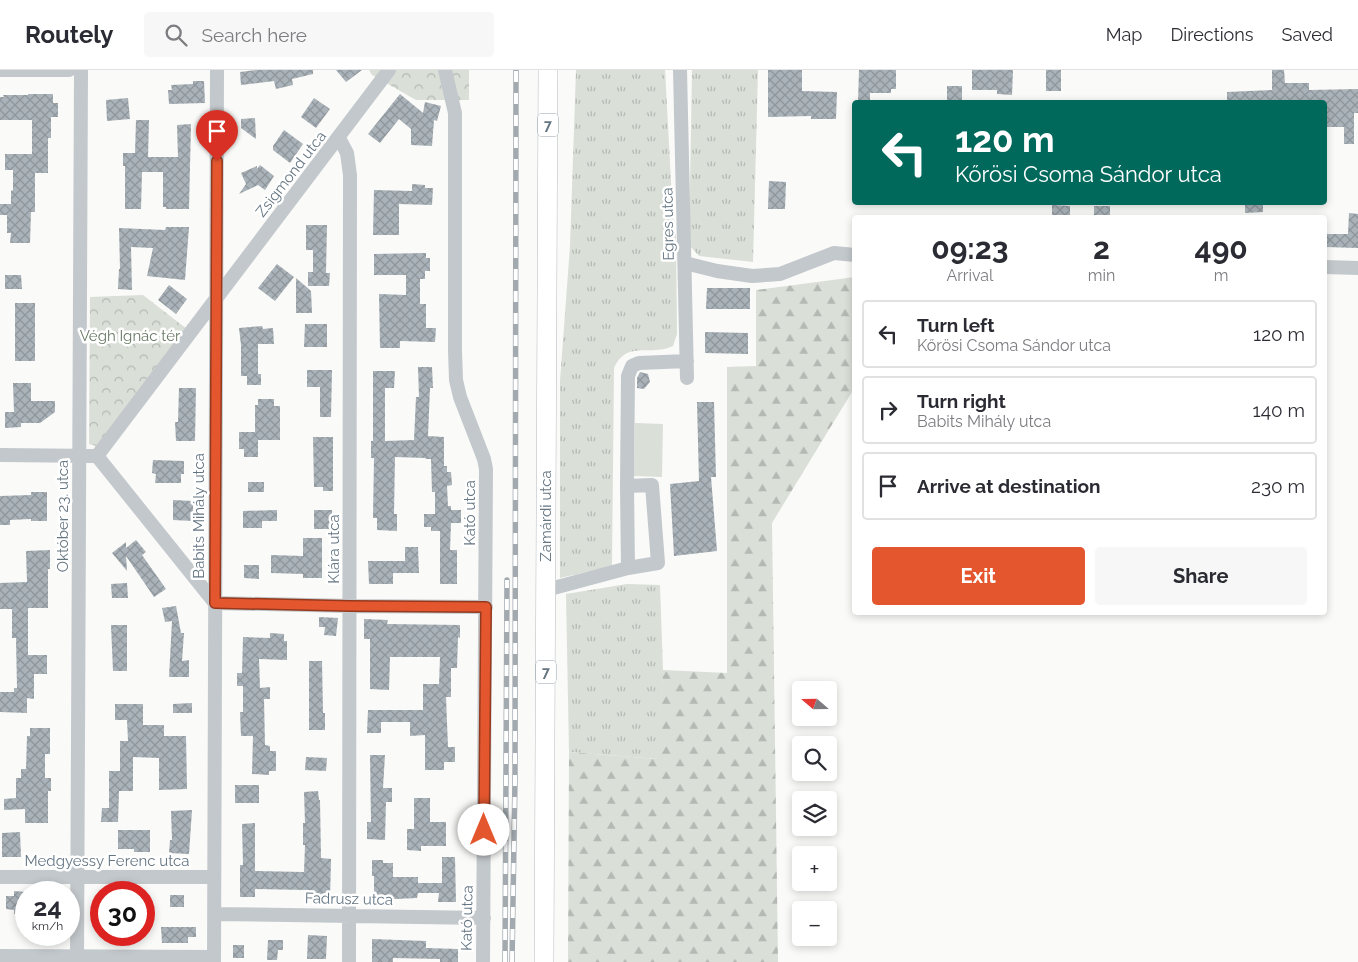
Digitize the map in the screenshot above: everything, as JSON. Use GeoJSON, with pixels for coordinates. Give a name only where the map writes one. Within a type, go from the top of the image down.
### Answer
{"type":"FeatureCollection","features":[{"type":"Feature","properties":{"kind":"main road","name":"Zamárdi utca"},"geometry":{"type":"LineString","coordinates":[[544,962],[548,70]]}},
{"type":"Feature","properties":{"kind":"street"},"geometry":{"type":"LineString","coordinates":[[0,70],[69,70]]}},
{"type":"Feature","properties":{"kind":"street","name":"Október 23. utca"},"geometry":{"type":"LineString","coordinates":[[77,959],[81,70]]}},
{"type":"Feature","properties":{"kind":"street","name":"Babits Mihály utca"},"geometry":{"type":"LineString","coordinates":[[214,959],[217,70]]}},
{"type":"Feature","properties":{"kind":"street","name":"Zsigmond utca"},"geometry":{"type":"LineString","coordinates":[[217,297],[389,70]]}},
{"type":"Feature","properties":{"kind":"street","name":"Kató utca"},"geometry":{"type":"LineString","coordinates":[[445,70],[455,113],[456,380],[460,397],[484,459],[486,469],[483,962]]}},
{"type":"Feature","properties":{"kind":"street","name":"Egres utca"},"geometry":{"type":"LineString","coordinates":[[680,70],[687,378]]}},
{"type":"Feature","properties":{"kind":"street","name":"Klára utca"},"geometry":{"type":"LineString","coordinates":[[339,138],[347,153],[350,175],[349,962]]}},
{"type":"Feature","properties":{"kind":"street"},"geometry":{"type":"LineString","coordinates":[[685,263],[717,271],[752,276],[780,274],[834,253],[852,255]]}},
{"type":"Feature","properties":{"kind":"street"},"geometry":{"type":"LineString","coordinates":[[1327,267],[1358,268]]}},
{"type":"Feature","properties":{"kind":"street"},"geometry":{"type":"LineString","coordinates":[[97,456],[217,297]]}},
{"type":"Feature","properties":{"kind":"street"},"geometry":{"type":"LineString","coordinates":[[628,568],[628,376],[632,366],[639,363],[686,361]]}},
{"type":"Feature","properties":{"kind":"street"},"geometry":{"type":"LineString","coordinates":[[0,455],[97,456],[215,603],[486,607]]}},
{"type":"Feature","properties":{"kind":"street"},"geometry":{"type":"LineString","coordinates":[[546,590],[628,568],[658,563],[652,485],[627,486]]}},
{"type":"Feature","properties":{"kind":"street"},"geometry":{"type":"LineString","coordinates":[[190,572],[216,566]]}},
{"type":"Feature","properties":{"kind":"street","name":"Medgyessy Ferenc utca"},"geometry":{"type":"LineString","coordinates":[[0,877],[214,877]]}},
{"type":"Feature","properties":{"kind":"street","name":"Fadrusz utca"},"geometry":{"type":"LineString","coordinates":[[214,914],[484,918]]}},
{"type":"Feature","properties":{"kind":"street"},"geometry":{"type":"LineString","coordinates":[[0,956],[77,959],[214,959]]}},
{"type":"Feature","properties":{"kind":"green space"},"geometry":{"type":"Polygon","coordinates":[[[369,70],[469,70],[469,100],[416,100],[372,75],[369,70]]]}},
{"type":"Feature","properties":{"kind":"green space"},"geometry":{"type":"Polygon","coordinates":[[[576,70],[665,70],[673,218],[676,236],[677,334],[673,346],[656,350],[632,351],[619,359],[614,368],[612,566],[560,578],[560,381],[570,246],[576,70]]]}},
{"type":"Feature","properties":{"kind":"green space"},"geometry":{"type":"Polygon","coordinates":[[[692,70],[758,70],[753,262],[699,256],[689,245],[692,70]]]}},
{"type":"Feature","properties":{"kind":"green space"},"geometry":{"type":"Polygon","coordinates":[[[852,277],[852,392],[772,523],[778,962],[568,962],[569,752],[657,759],[663,670],[727,673],[727,367],[756,366],[756,290],[852,277]]]}},
{"type":"Feature","properties":{"kind":"green space","name":"Végh Ignác tér"},"geometry":{"type":"Polygon","coordinates":[[[143,295],[187,329],[96,446],[89,444],[90,297],[143,295]]]}},
{"type":"Feature","properties":{"kind":"green space"},"geometry":{"type":"Polygon","coordinates":[[[635,423],[663,424],[662,477],[634,476],[635,423]]]}},
{"type":"Feature","properties":{"kind":"green space"},"geometry":{"type":"Polygon","coordinates":[[[627,584],[660,585],[663,670],[658,759],[569,752],[566,594],[627,584]]]}},
{"type":"Feature","properties":{"kind":"building"},"geometry":{"type":"Polygon","coordinates":[[[257,70],[313,70],[313,74],[292,79],[293,85],[276,89],[274,81],[241,85],[240,72],[257,70]]]}},
{"type":"Feature","properties":{"kind":"building"},"geometry":{"type":"Polygon","coordinates":[[[336,70],[362,70],[346,82],[336,70]]]}},
{"type":"Feature","properties":{"kind":"building"},"geometry":{"type":"Polygon","coordinates":[[[768,70],[802,70],[802,91],[837,92],[836,119],[811,119],[811,116],[768,117],[768,70]]]}},
{"type":"Feature","properties":{"kind":"building"},"geometry":{"type":"Polygon","coordinates":[[[859,70],[896,70],[896,89],[891,89],[891,93],[870,93],[870,100],[858,100],[859,70]]]}},
{"type":"Feature","properties":{"kind":"building"},"geometry":{"type":"Polygon","coordinates":[[[972,70],[1013,70],[1012,95],[997,94],[997,90],[972,90],[972,70]]]}},
{"type":"Feature","properties":{"kind":"building"},"geometry":{"type":"Polygon","coordinates":[[[1046,70],[1061,70],[1061,91],[1046,91],[1046,70]]]}},
{"type":"Feature","properties":{"kind":"building"},"geometry":{"type":"Polygon","coordinates":[[[1272,70],[1284,70],[1285,83],[1309,83],[1309,90],[1358,89],[1358,113],[1354,113],[1354,144],[1344,144],[1344,127],[1327,127],[1327,100],[1227,100],[1227,92],[1272,90],[1272,70]]]}},
{"type":"Feature","properties":{"kind":"building"},"geometry":{"type":"Polygon","coordinates":[[[193,81],[204,81],[205,103],[169,104],[168,90],[172,90],[171,85],[193,84],[193,81]]]}},
{"type":"Feature","properties":{"kind":"building"},"geometry":{"type":"Polygon","coordinates":[[[947,86],[962,86],[962,100],[947,100],[947,86]]]}},
{"type":"Feature","properties":{"kind":"building"},"geometry":{"type":"Polygon","coordinates":[[[53,94],[53,103],[58,103],[58,117],[51,117],[51,138],[48,138],[48,173],[35,173],[35,212],[31,212],[30,243],[10,243],[11,233],[7,233],[7,215],[0,215],[0,204],[11,204],[11,191],[13,190],[13,170],[5,170],[5,154],[32,154],[32,120],[0,120],[0,97],[4,97],[3,95],[53,94]]]}},
{"type":"Feature","properties":{"kind":"building"},"geometry":{"type":"Polygon","coordinates":[[[400,94],[423,113],[425,102],[441,106],[437,121],[434,120],[432,146],[411,145],[411,129],[399,119],[380,143],[368,134],[400,94]]]}},
{"type":"Feature","properties":{"kind":"building"},"geometry":{"type":"Polygon","coordinates":[[[128,98],[130,119],[107,121],[106,100],[128,98]]]}},
{"type":"Feature","properties":{"kind":"building"},"geometry":{"type":"Polygon","coordinates":[[[314,98],[330,109],[316,128],[301,117],[314,98]]]}},
{"type":"Feature","properties":{"kind":"building"},"geometry":{"type":"Polygon","coordinates":[[[255,118],[256,139],[241,128],[241,119],[255,118]]]}},
{"type":"Feature","properties":{"kind":"building"},"geometry":{"type":"Polygon","coordinates":[[[136,120],[149,120],[148,157],[178,157],[177,125],[191,124],[189,209],[166,209],[166,207],[163,207],[163,172],[142,172],[141,209],[125,209],[125,166],[123,166],[123,153],[135,153],[136,120]]]}},
{"type":"Feature","properties":{"kind":"building"},"geometry":{"type":"Polygon","coordinates":[[[284,130],[303,144],[290,163],[273,150],[273,146],[284,130]]]}},
{"type":"Feature","properties":{"kind":"building"},"geometry":{"type":"Polygon","coordinates":[[[260,165],[274,176],[265,190],[258,185],[239,194],[246,184],[241,173],[257,166],[257,169],[260,165]]]}},
{"type":"Feature","properties":{"kind":"building"},"geometry":{"type":"Polygon","coordinates":[[[769,181],[786,182],[785,209],[768,209],[769,181]]]}},
{"type":"Feature","properties":{"kind":"building"},"geometry":{"type":"Polygon","coordinates":[[[412,184],[433,188],[432,205],[399,204],[399,235],[373,235],[374,190],[412,191],[412,184]]]}},
{"type":"Feature","properties":{"kind":"building"},"geometry":{"type":"Polygon","coordinates":[[[1052,205],[1070,206],[1070,215],[1052,215],[1052,205]]]}},
{"type":"Feature","properties":{"kind":"building"},"geometry":{"type":"Polygon","coordinates":[[[1245,205],[1263,205],[1263,212],[1245,213],[1245,205]]]}},
{"type":"Feature","properties":{"kind":"building"},"geometry":{"type":"Polygon","coordinates":[[[1094,206],[1110,206],[1110,215],[1094,215],[1094,206]]]}},
{"type":"Feature","properties":{"kind":"building"},"geometry":{"type":"Polygon","coordinates":[[[1349,213],[1358,214],[1358,248],[1327,247],[1327,234],[1348,234],[1349,213]]]}},
{"type":"Feature","properties":{"kind":"building"},"geometry":{"type":"Polygon","coordinates":[[[306,225],[327,225],[326,273],[330,273],[329,286],[308,286],[308,272],[313,272],[313,250],[306,250],[306,225]]]}},
{"type":"Feature","properties":{"kind":"building"},"geometry":{"type":"Polygon","coordinates":[[[166,227],[189,227],[185,280],[147,276],[153,248],[131,247],[132,290],[118,289],[120,269],[119,228],[165,230],[166,227]]]}},
{"type":"Feature","properties":{"kind":"building"},"geometry":{"type":"Polygon","coordinates":[[[426,253],[426,258],[430,258],[430,271],[425,271],[425,279],[420,279],[420,304],[426,304],[426,328],[436,328],[435,342],[400,341],[400,348],[380,348],[379,294],[406,295],[406,275],[374,275],[374,254],[426,253]]]}},
{"type":"Feature","properties":{"kind":"building"},"geometry":{"type":"Polygon","coordinates":[[[277,264],[294,277],[275,301],[258,288],[277,264]]]}},
{"type":"Feature","properties":{"kind":"building"},"geometry":{"type":"Polygon","coordinates":[[[5,275],[21,275],[22,289],[5,289],[5,275]]]}},
{"type":"Feature","properties":{"kind":"building"},"geometry":{"type":"Polygon","coordinates":[[[296,278],[311,291],[312,313],[296,313],[296,278]]]}},
{"type":"Feature","properties":{"kind":"building"},"geometry":{"type":"Polygon","coordinates":[[[169,285],[187,299],[176,314],[158,300],[169,285]]]}},
{"type":"Feature","properties":{"kind":"building"},"geometry":{"type":"Polygon","coordinates":[[[707,288],[750,288],[750,309],[706,309],[707,288]]]}},
{"type":"Feature","properties":{"kind":"building"},"geometry":{"type":"Polygon","coordinates":[[[15,303],[35,303],[35,361],[15,361],[15,303]]]}},
{"type":"Feature","properties":{"kind":"building"},"geometry":{"type":"Polygon","coordinates":[[[305,324],[327,324],[327,347],[304,347],[305,324]]]}},
{"type":"Feature","properties":{"kind":"building"},"geometry":{"type":"Polygon","coordinates":[[[262,326],[263,329],[273,328],[274,344],[258,344],[258,374],[261,374],[261,385],[247,385],[247,376],[241,376],[239,328],[262,326]]]}},
{"type":"Feature","properties":{"kind":"building"},"geometry":{"type":"Polygon","coordinates":[[[705,332],[748,333],[748,354],[705,353],[705,332]]]}},
{"type":"Feature","properties":{"kind":"building"},"geometry":{"type":"Polygon","coordinates":[[[418,367],[432,367],[433,388],[430,388],[428,436],[444,437],[444,466],[447,466],[447,472],[451,472],[452,485],[447,486],[448,506],[451,506],[451,510],[461,510],[461,523],[451,523],[450,550],[457,550],[457,584],[440,584],[440,531],[431,531],[431,527],[424,527],[424,514],[435,514],[435,492],[432,492],[431,459],[395,457],[394,514],[397,514],[397,531],[377,530],[377,518],[373,518],[374,458],[371,458],[371,441],[373,441],[373,371],[395,371],[394,388],[385,388],[385,441],[414,440],[416,397],[419,397],[418,367]]]}},
{"type":"Feature","properties":{"kind":"building"},"geometry":{"type":"Polygon","coordinates":[[[307,370],[332,370],[331,417],[320,417],[320,387],[307,387],[307,370]]]}},
{"type":"Feature","properties":{"kind":"building"},"geometry":{"type":"Polygon","coordinates":[[[640,372],[648,374],[650,382],[644,389],[637,388],[637,378],[640,372]]]}},
{"type":"Feature","properties":{"kind":"building"},"geometry":{"type":"Polygon","coordinates":[[[13,383],[31,383],[31,401],[55,401],[55,412],[40,423],[21,423],[21,427],[5,428],[5,412],[14,412],[13,383]]]}},
{"type":"Feature","properties":{"kind":"building"},"geometry":{"type":"Polygon","coordinates":[[[179,388],[196,388],[195,441],[176,441],[175,422],[178,422],[179,388]]]}},
{"type":"Feature","properties":{"kind":"building"},"geometry":{"type":"Polygon","coordinates":[[[258,399],[274,399],[274,406],[280,406],[280,440],[258,440],[258,457],[244,457],[244,449],[239,449],[239,432],[255,432],[255,405],[258,405],[258,399]]]}},
{"type":"Feature","properties":{"kind":"building"},"geometry":{"type":"Polygon","coordinates":[[[697,402],[714,402],[716,477],[711,477],[717,551],[674,556],[670,484],[699,481],[697,402]]]}},
{"type":"Feature","properties":{"kind":"building"},"geometry":{"type":"Polygon","coordinates":[[[313,437],[333,437],[333,491],[323,491],[323,487],[314,487],[313,437]]]}},
{"type":"Feature","properties":{"kind":"building"},"geometry":{"type":"Polygon","coordinates":[[[153,460],[184,461],[184,474],[181,474],[181,483],[155,483],[156,474],[152,473],[153,460]]]}},
{"type":"Feature","properties":{"kind":"building"},"geometry":{"type":"Polygon","coordinates":[[[248,482],[264,482],[264,492],[248,492],[248,482]]]}},
{"type":"Feature","properties":{"kind":"building"},"geometry":{"type":"Polygon","coordinates":[[[31,492],[47,492],[47,521],[31,521],[31,519],[10,520],[10,525],[0,525],[0,496],[31,495],[31,492]]]}},
{"type":"Feature","properties":{"kind":"building"},"geometry":{"type":"Polygon","coordinates":[[[173,500],[193,501],[193,521],[173,520],[173,500]]]}},
{"type":"Feature","properties":{"kind":"building"},"geometry":{"type":"Polygon","coordinates":[[[277,510],[277,521],[262,521],[262,528],[243,528],[243,511],[277,510]]]}},
{"type":"Feature","properties":{"kind":"building"},"geometry":{"type":"Polygon","coordinates":[[[314,510],[332,510],[332,529],[314,529],[314,510]]]}},
{"type":"Feature","properties":{"kind":"building"},"geometry":{"type":"Polygon","coordinates":[[[303,538],[322,538],[322,578],[303,578],[303,574],[271,573],[271,555],[303,556],[303,538]]]}},
{"type":"Feature","properties":{"kind":"building"},"geometry":{"type":"Polygon","coordinates":[[[136,540],[146,552],[142,555],[166,589],[154,597],[126,556],[127,571],[112,553],[126,542],[126,548],[136,540]]]}},
{"type":"Feature","properties":{"kind":"building"},"geometry":{"type":"Polygon","coordinates":[[[405,547],[418,547],[419,573],[393,573],[393,584],[369,584],[368,561],[405,561],[405,547]]]}},
{"type":"Feature","properties":{"kind":"building"},"geometry":{"type":"Polygon","coordinates":[[[50,550],[48,608],[28,608],[28,655],[47,655],[47,674],[34,674],[34,699],[27,698],[27,713],[0,712],[0,692],[14,692],[14,688],[17,688],[16,638],[12,638],[12,609],[0,609],[0,583],[27,582],[26,551],[50,550]]]}},
{"type":"Feature","properties":{"kind":"building"},"geometry":{"type":"Polygon","coordinates":[[[244,565],[259,565],[259,579],[244,578],[244,565]]]}},
{"type":"Feature","properties":{"kind":"building"},"geometry":{"type":"Polygon","coordinates":[[[127,583],[128,598],[112,598],[111,584],[127,583]]]}},
{"type":"Feature","properties":{"kind":"building"},"geometry":{"type":"Polygon","coordinates":[[[176,606],[181,633],[184,633],[182,661],[189,660],[189,677],[169,677],[172,621],[165,622],[162,608],[176,606]]]}},
{"type":"Feature","properties":{"kind":"building"},"geometry":{"type":"Polygon","coordinates":[[[319,617],[338,618],[336,636],[324,635],[325,627],[319,627],[319,617]]]}},
{"type":"Feature","properties":{"kind":"building"},"geometry":{"type":"Polygon","coordinates":[[[364,619],[388,620],[387,624],[460,625],[457,668],[451,668],[451,697],[446,697],[448,747],[455,747],[455,762],[444,762],[444,770],[425,770],[425,735],[410,736],[410,722],[381,722],[381,733],[367,733],[368,710],[423,710],[423,684],[439,684],[440,657],[390,657],[389,690],[370,689],[370,639],[364,639],[364,619]]]}},
{"type":"Feature","properties":{"kind":"building"},"geometry":{"type":"Polygon","coordinates":[[[111,625],[127,625],[127,671],[113,671],[111,625]]]}},
{"type":"Feature","properties":{"kind":"building"},"geometry":{"type":"Polygon","coordinates":[[[270,633],[284,634],[284,641],[287,641],[287,660],[259,659],[260,688],[270,687],[270,699],[264,699],[265,745],[270,746],[270,751],[276,751],[276,771],[269,771],[269,775],[252,774],[253,736],[241,736],[240,712],[243,712],[243,686],[237,686],[237,673],[242,673],[243,637],[270,638],[270,633]]]}},
{"type":"Feature","properties":{"kind":"building"},"geometry":{"type":"Polygon","coordinates":[[[309,661],[322,661],[325,730],[309,730],[309,661]]]}},
{"type":"Feature","properties":{"kind":"building"},"geometry":{"type":"Polygon","coordinates":[[[192,703],[192,713],[173,713],[173,704],[192,703]]]}},
{"type":"Feature","properties":{"kind":"building"},"geometry":{"type":"Polygon","coordinates":[[[115,704],[143,704],[143,725],[164,725],[164,736],[186,736],[187,789],[159,790],[159,758],[133,757],[133,791],[119,791],[118,822],[101,822],[102,808],[109,808],[109,771],[120,771],[120,741],[128,741],[127,720],[115,720],[115,704]]]}},
{"type":"Feature","properties":{"kind":"building"},"geometry":{"type":"Polygon","coordinates":[[[30,728],[50,728],[50,754],[45,754],[45,778],[51,778],[51,791],[48,791],[48,823],[25,823],[25,809],[4,810],[4,799],[16,798],[16,778],[21,778],[21,769],[26,769],[27,736],[30,736],[30,728]]]}},
{"type":"Feature","properties":{"kind":"building"},"geometry":{"type":"Polygon","coordinates":[[[370,755],[385,755],[383,788],[392,788],[392,802],[386,802],[385,840],[367,839],[367,822],[371,822],[370,755]]]}},
{"type":"Feature","properties":{"kind":"building"},"geometry":{"type":"Polygon","coordinates":[[[306,757],[327,758],[326,771],[305,770],[306,757]]]}},
{"type":"Feature","properties":{"kind":"building"},"geometry":{"type":"Polygon","coordinates":[[[235,785],[259,785],[259,803],[235,803],[235,785]]]}},
{"type":"Feature","properties":{"kind":"building"},"geometry":{"type":"Polygon","coordinates":[[[318,791],[320,800],[321,858],[331,859],[330,899],[306,899],[306,890],[255,889],[255,897],[240,897],[240,865],[243,865],[242,824],[255,823],[255,871],[304,872],[304,792],[318,791]]]}},
{"type":"Feature","properties":{"kind":"building"},"geometry":{"type":"Polygon","coordinates":[[[414,798],[430,798],[430,822],[446,822],[446,846],[421,846],[421,851],[407,850],[407,829],[414,829],[414,798]]]}},
{"type":"Feature","properties":{"kind":"building"},"geometry":{"type":"Polygon","coordinates":[[[192,810],[189,854],[169,853],[170,840],[172,840],[171,811],[192,810]]]}},
{"type":"Feature","properties":{"kind":"building"},"geometry":{"type":"Polygon","coordinates":[[[118,830],[150,830],[150,852],[118,849],[118,830]]]}},
{"type":"Feature","properties":{"kind":"building"},"geometry":{"type":"Polygon","coordinates":[[[20,832],[21,857],[2,857],[2,833],[20,832]]]}},
{"type":"Feature","properties":{"kind":"building"},"geometry":{"type":"Polygon","coordinates":[[[442,857],[455,857],[456,902],[438,902],[439,893],[418,893],[417,898],[374,900],[372,860],[383,860],[383,863],[393,863],[393,877],[418,877],[418,883],[442,883],[442,857]]]}},
{"type":"Feature","properties":{"kind":"building"},"geometry":{"type":"Polygon","coordinates":[[[15,891],[15,914],[14,910],[6,909],[6,896],[14,896],[15,891]]]}},
{"type":"Feature","properties":{"kind":"building"},"geometry":{"type":"Polygon","coordinates":[[[170,895],[184,895],[184,907],[170,907],[170,895]]]}},
{"type":"Feature","properties":{"kind":"building"},"geometry":{"type":"Polygon","coordinates":[[[161,927],[196,927],[196,937],[188,937],[188,943],[162,943],[161,927]]]}},
{"type":"Feature","properties":{"kind":"building"},"geometry":{"type":"Polygon","coordinates":[[[308,935],[327,936],[326,959],[307,959],[308,935]]]}},
{"type":"Feature","properties":{"kind":"building"},"geometry":{"type":"Polygon","coordinates":[[[372,939],[426,941],[426,948],[458,949],[458,962],[440,962],[440,959],[393,958],[393,962],[372,962],[372,939]]]}},
{"type":"Feature","properties":{"kind":"building"},"geometry":{"type":"Polygon","coordinates":[[[268,940],[283,940],[283,950],[278,950],[277,960],[267,960],[268,940]]]}},
{"type":"Feature","properties":{"kind":"building"},"geometry":{"type":"Polygon","coordinates":[[[233,945],[244,945],[244,958],[233,958],[233,945]]]}},
{"type":"Feature","properties":{"kind":"railway"},"geometry":{"type":"LineString","coordinates":[[512,962],[515,779],[516,70]]}},
{"type":"Feature","properties":{"kind":"railway"},"geometry":{"type":"LineString","coordinates":[[505,962],[507,580]]}},
{"type":"Feature","properties":{"kind":"route"},"geometry":{"type":"LineString","coordinates":[[217,161],[215,603],[486,607],[484,830]]}}]}
